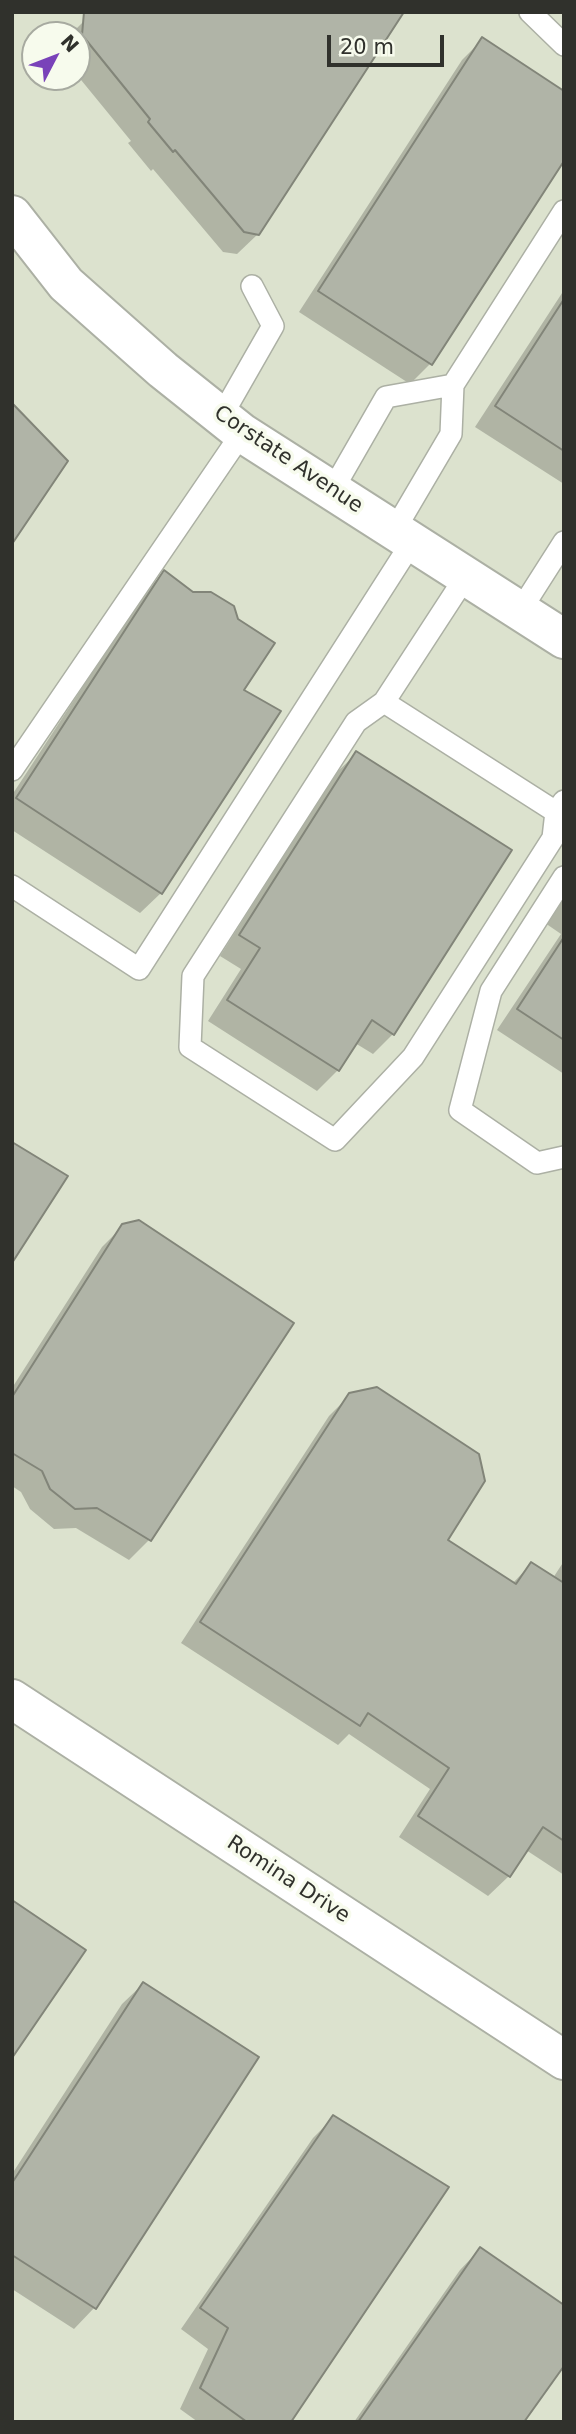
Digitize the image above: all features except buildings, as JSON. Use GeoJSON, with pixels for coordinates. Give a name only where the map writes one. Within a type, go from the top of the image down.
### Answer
{"type":"FeatureCollection","features":[{"type":"Feature","properties":{"kind":"street","name":"Corstate Avenue"},"geometry":{"type":"LineString","coordinates":[[12,215],[66,284],[163,370],[232,425],[564,639]]}},
{"type":"Feature","properties":{"kind":"street","name":"Romina Drive"},"geometry":{"type":"LineString","coordinates":[[12,1699],[564,2060]]}},
{"type":"Feature","properties":{"kind":"lane"},"geometry":{"type":"LineString","coordinates":[[530,12],[564,45]]}},
{"type":"Feature","properties":{"kind":"lane"},"geometry":{"type":"LineString","coordinates":[[12,886],[139,969],[403,536],[451,434],[453,385],[564,211]]}},
{"type":"Feature","properties":{"kind":"lane"},"geometry":{"type":"LineString","coordinates":[[12,770],[232,425],[273,326],[252,286]]}},
{"type":"Feature","properties":{"kind":"lane"},"geometry":{"type":"LineString","coordinates":[[332,491],[386,397],[453,385]]}},
{"type":"Feature","properties":{"kind":"lane"},"geometry":{"type":"LineString","coordinates":[[520,611],[564,542]]}},
{"type":"Feature","properties":{"kind":"lane"},"geometry":{"type":"LineString","coordinates":[[384,702],[560,807],[553,838],[413,1057],[335,1140],[190,1047],[193,976],[356,722],[384,702],[466,576]]}},
{"type":"Feature","properties":{"kind":"lane"},"geometry":{"type":"LineString","coordinates":[[564,877],[491,991],[460,1111],[537,1163],[564,1157]]}},
{"type":"Feature","properties":{"kind":"shaded area"},"geometry":{"type":"Polygon","coordinates":[[[12,12],[564,12],[564,2422],[12,2422],[12,12]]]}}]}
